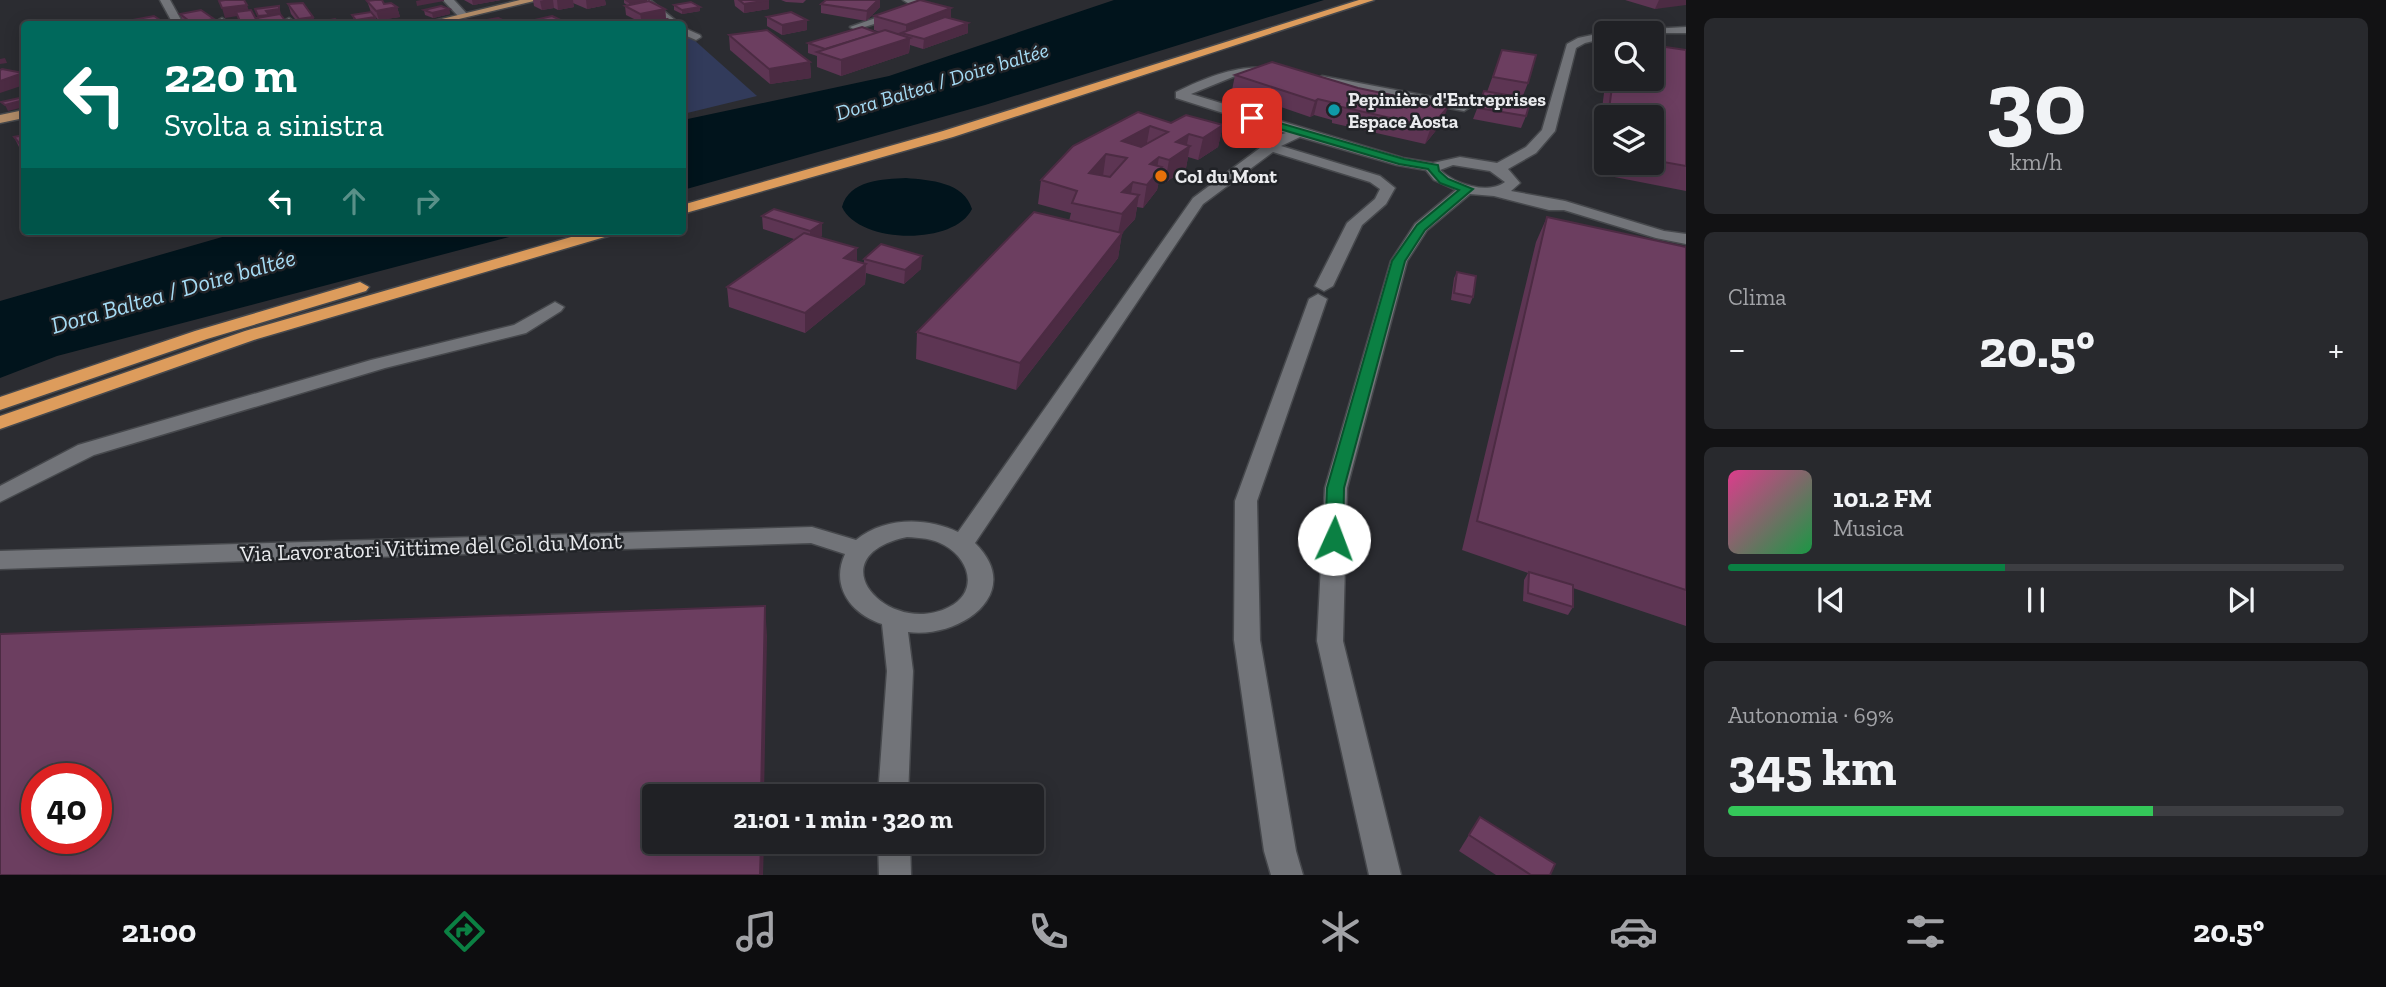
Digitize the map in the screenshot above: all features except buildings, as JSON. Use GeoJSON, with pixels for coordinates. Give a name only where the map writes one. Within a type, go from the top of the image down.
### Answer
{"type":"FeatureCollection","features":[{"type":"Feature","properties":{"kind":"highway"},"geometry":{"type":"LineString","coordinates":[[686,197],[929,129],[1344,0]]}},
{"type":"Feature","properties":{"kind":"highway"},"geometry":{"type":"LineString","coordinates":[[686,209],[948,134],[1369,0]]}},
{"type":"Feature","properties":{"kind":"highway"},"geometry":{"type":"LineString","coordinates":[[0,404],[301,304],[547,235]]}},
{"type":"Feature","properties":{"kind":"highway"},"geometry":{"type":"LineString","coordinates":[[0,423],[251,335],[594,235]]}},
{"type":"Feature","properties":{"kind":"main road"},"geometry":{"type":"LineString","coordinates":[[438,21],[533,0]]}},
{"type":"Feature","properties":{"kind":"main road"},"geometry":{"type":"LineString","coordinates":[[0,119],[21,115]]}},
{"type":"Feature","properties":{"kind":"street"},"geometry":{"type":"LineString","coordinates":[[165,0],[176,20]]}},
{"type":"Feature","properties":{"kind":"street"},"geometry":{"type":"LineString","coordinates":[[448,0],[463,15]]}},
{"type":"Feature","properties":{"kind":"street"},"geometry":{"type":"LineString","coordinates":[[644,0],[671,21]]}},
{"type":"Feature","properties":{"kind":"street"},"geometry":{"type":"LineString","coordinates":[[855,27],[911,9],[913,2],[908,0]]}},
{"type":"Feature","properties":{"kind":"street"},"geometry":{"type":"LineString","coordinates":[[1664,31],[1686,30]]}},
{"type":"Feature","properties":{"kind":"street"},"geometry":{"type":"LineString","coordinates":[[686,32],[696,37]]}},
{"type":"Feature","properties":{"kind":"street"},"geometry":{"type":"LineString","coordinates":[[1497,169],[1531,150],[1548,131],[1571,46],[1594,38]]}},
{"type":"Feature","properties":{"kind":"street"},"geometry":{"type":"LineString","coordinates":[[1464,107],[1247,68],[1228,72],[1181,95],[1402,162],[1434,167],[1441,163],[1460,161],[1497,169],[1512,178],[1513,183]]}},
{"type":"Feature","properties":{"kind":"street"},"geometry":{"type":"LineString","coordinates":[[962,544],[1198,201],[1281,139],[1300,133]]}},
{"type":"Feature","properties":{"kind":"street"},"geometry":{"type":"LineString","coordinates":[[1271,147],[1375,179],[1388,188],[1381,201],[1354,223],[1321,292],[1246,501],[1247,640],[1280,851],[1287,875]]}},
{"type":"Feature","properties":{"kind":"street"},"geometry":{"type":"LineString","coordinates":[[1434,167],[1433,171],[1444,181],[1467,189],[1504,190],[1513,183]]}},
{"type":"Feature","properties":{"kind":"street"},"geometry":{"type":"LineString","coordinates":[[1513,183],[1556,199],[1565,206]]}},
{"type":"Feature","properties":{"kind":"street"},"geometry":{"type":"LineString","coordinates":[[1385,875],[1378,857],[1330,641],[1336,488],[1399,261],[1421,227],[1467,189]]}},
{"type":"Feature","properties":{"kind":"street"},"geometry":{"type":"LineString","coordinates":[[1493,191],[1549,205],[1565,206],[1662,235],[1686,239]]}},
{"type":"Feature","properties":{"kind":"street"},"geometry":{"type":"LineString","coordinates":[[0,495],[86,450],[378,364],[520,329],[555,307]]}},
{"type":"Feature","properties":{"kind":"street"},"geometry":{"type":"LineString","coordinates":[[927,530],[946,535],[962,544],[974,557],[981,571],[981,587],[973,601],[959,613],[940,621],[918,624],[894,620],[874,611],[858,598],[851,582],[851,565],[859,551],[871,540],[888,532],[927,530]]}},
{"type":"Feature","properties":{"kind":"street","name":"Via Lavoratori Vittime del Col du Mont"},"geometry":{"type":"LineString","coordinates":[[0,560],[812,535],[859,551]]}},
{"type":"Feature","properties":{"kind":"street"},"geometry":{"type":"LineString","coordinates":[[893,784],[900,671],[894,620]]}},
{"type":"Feature","properties":{"kind":"street"},"geometry":{"type":"LineString","coordinates":[[894,854],[895,875]]}},
{"type":"Feature","properties":{"kind":"shaded area"},"geometry":{"type":"Polygon","coordinates":[[[686,33],[757,96],[686,113],[686,33]]]}},
{"type":"Feature","properties":{"kind":"water","name":"Dora Baltea / Doire baltée"},"geometry":{"type":"Polygon","coordinates":[[[1114,0],[1324,0],[985,105],[686,189],[686,119],[889,76],[1114,0]]]}},
{"type":"Feature","properties":{"kind":"water"},"geometry":{"type":"Polygon","coordinates":[[[906,178],[954,188],[968,200],[972,209],[962,221],[946,230],[907,236],[886,234],[867,228],[852,219],[842,207],[846,198],[859,186],[877,180],[906,178]]]}},
{"type":"Feature","properties":{"kind":"water","name":"Dora Baltea / Doire baltée"},"geometry":{"type":"Polygon","coordinates":[[[229,235],[517,235],[57,356],[0,378],[0,301],[229,235]]]}},
{"type":"Feature","properties":{"kind":"place","name":"Pepinière d'Entreprises Espace Aosta"},"geometry":{"type":"Point","coordinates":[1334,110]}},
{"type":"Feature","properties":{"kind":"place","name":"Col du Mont"},"geometry":{"type":"Point","coordinates":[1161,176]}},
{"type":"Feature","properties":{"kind":"route"},"geometry":{"type":"LineString","coordinates":[[1252,118],[1402,162],[1434,167],[1433,171],[1444,181],[1467,189],[1421,227],[1399,261],[1336,488],[1334,539]]}}]}
